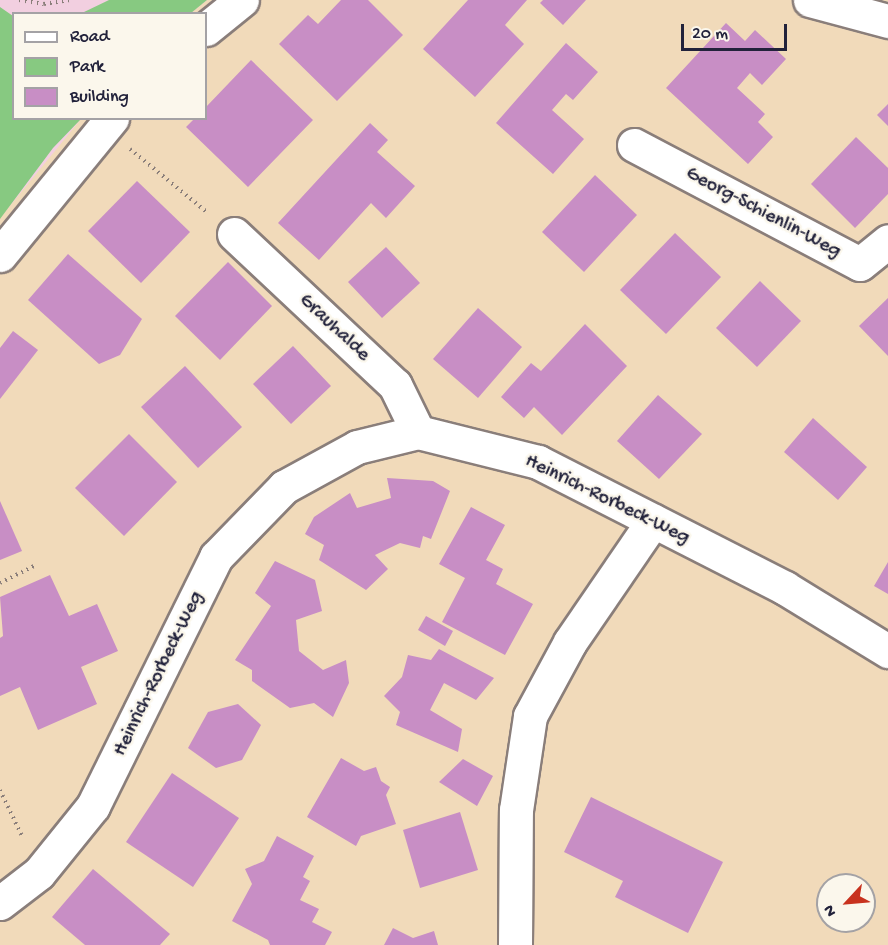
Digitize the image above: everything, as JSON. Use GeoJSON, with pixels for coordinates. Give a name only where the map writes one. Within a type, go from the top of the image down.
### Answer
{"type":"FeatureCollection","features":[{"type":"Feature","properties":{"kind":"street"},"geometry":{"type":"LineString","coordinates":[[207,28],[242,0]]}},
{"type":"Feature","properties":{"kind":"street"},"geometry":{"type":"LineString","coordinates":[[810,0],[888,21]]}},
{"type":"Feature","properties":{"kind":"street"},"geometry":{"type":"LineString","coordinates":[[0,255],[108,123]]}},
{"type":"Feature","properties":{"kind":"street","name":"Georg-Schienlin-Weg"},"geometry":{"type":"LineString","coordinates":[[634,145],[860,264],[888,241]]}},
{"type":"Feature","properties":{"kind":"street","name":"Grauhalde"},"geometry":{"type":"LineString","coordinates":[[234,234],[395,385],[418,432]]}},
{"type":"Feature","properties":{"kind":"street","name":"Heinrich-Rorbeck-Weg"},"geometry":{"type":"LineString","coordinates":[[0,903],[39,873],[93,806],[216,557],[284,487],[357,447],[418,432],[538,462],[785,588],[888,651]]}},
{"type":"Feature","properties":{"kind":"street"},"geometry":{"type":"LineString","coordinates":[[515,945],[516,810],[530,716],[570,642],[653,521]]}},
{"type":"Feature","properties":{"kind":"path"},"geometry":{"type":"LineString","coordinates":[[19,0],[70,0]]}},
{"type":"Feature","properties":{"kind":"path"},"geometry":{"type":"LineString","coordinates":[[108,123],[234,234]]}},
{"type":"Feature","properties":{"kind":"path"},"geometry":{"type":"LineString","coordinates":[[0,583],[36,565]]}},
{"type":"Feature","properties":{"kind":"path"},"geometry":{"type":"LineString","coordinates":[[0,790],[39,873]]}},
{"type":"Feature","properties":{"kind":"shaded area"},"geometry":{"type":"Polygon","coordinates":[[[0,0],[207,0],[192,12],[12,12],[12,120],[80,120],[0,218],[0,0]]]}},
{"type":"Feature","properties":{"kind":"green space"},"geometry":{"type":"Polygon","coordinates":[[[109,0],[207,0],[192,12],[84,12],[109,0]]]}},
{"type":"Feature","properties":{"kind":"green space"},"geometry":{"type":"Polygon","coordinates":[[[0,7],[12,15],[12,120],[80,120],[53,148],[0,219],[0,7]]]}},
{"type":"Feature","properties":{"kind":"building"},"geometry":{"type":"Polygon","coordinates":[[[341,0],[368,0],[403,35],[337,101],[279,44],[308,15],[318,24],[341,0]]]}},
{"type":"Feature","properties":{"kind":"building"},"geometry":{"type":"Polygon","coordinates":[[[468,0],[527,0],[505,25],[524,44],[475,97],[423,49],[468,0]]]}},
{"type":"Feature","properties":{"kind":"building"},"geometry":{"type":"Polygon","coordinates":[[[543,0],[586,0],[563,25],[540,3],[543,0]]]}},
{"type":"Feature","properties":{"kind":"building"},"geometry":{"type":"Polygon","coordinates":[[[726,23],[745,41],[755,30],[786,59],[762,85],[750,73],[737,88],[765,114],[758,122],[773,137],[748,164],[666,88],[726,23]]]}},
{"type":"Feature","properties":{"kind":"building"},"geometry":{"type":"Polygon","coordinates":[[[566,43],[598,72],[573,100],[566,94],[552,110],[584,139],[553,174],[496,123],[566,43]]]}},
{"type":"Feature","properties":{"kind":"building"},"geometry":{"type":"Polygon","coordinates":[[[251,60],[313,120],[248,187],[186,127],[193,120],[207,120],[207,106],[251,60]]]}},
{"type":"Feature","properties":{"kind":"building"},"geometry":{"type":"Polygon","coordinates":[[[888,104],[888,126],[877,115],[888,104]]]}},
{"type":"Feature","properties":{"kind":"building"},"geometry":{"type":"Polygon","coordinates":[[[370,123],[388,140],[377,152],[415,186],[386,218],[371,203],[319,260],[278,223],[370,123]]]}},
{"type":"Feature","properties":{"kind":"building"},"geometry":{"type":"Polygon","coordinates":[[[856,137],[888,168],[888,194],[855,228],[811,184],[856,137]]]}},
{"type":"Feature","properties":{"kind":"building"},"geometry":{"type":"Polygon","coordinates":[[[595,175],[637,215],[584,272],[542,232],[595,175]]]}},
{"type":"Feature","properties":{"kind":"building"},"geometry":{"type":"Polygon","coordinates":[[[137,181],[190,232],[141,283],[88,231],[137,181]]]}},
{"type":"Feature","properties":{"kind":"building"},"geometry":{"type":"Polygon","coordinates":[[[675,233],[721,277],[666,334],[620,290],[675,233]]]}},
{"type":"Feature","properties":{"kind":"building"},"geometry":{"type":"Polygon","coordinates":[[[386,247],[420,283],[382,318],[348,282],[386,247]]]}},
{"type":"Feature","properties":{"kind":"building"},"geometry":{"type":"Polygon","coordinates":[[[68,254],[142,319],[120,355],[99,364],[28,300],[68,254]]]}},
{"type":"Feature","properties":{"kind":"building"},"geometry":{"type":"Polygon","coordinates":[[[228,262],[272,306],[220,360],[175,316],[228,262]]]}},
{"type":"Feature","properties":{"kind":"building"},"geometry":{"type":"Polygon","coordinates":[[[760,281],[801,321],[757,367],[716,328],[760,281]]]}},
{"type":"Feature","properties":{"kind":"building"},"geometry":{"type":"Polygon","coordinates":[[[888,298],[888,356],[859,326],[888,298]]]}},
{"type":"Feature","properties":{"kind":"building"},"geometry":{"type":"Polygon","coordinates":[[[478,308],[522,347],[478,398],[433,359],[478,308]]]}},
{"type":"Feature","properties":{"kind":"building"},"geometry":{"type":"Polygon","coordinates":[[[585,324],[627,366],[562,435],[534,407],[524,418],[501,397],[531,363],[541,371],[585,324]]]}},
{"type":"Feature","properties":{"kind":"building"},"geometry":{"type":"Polygon","coordinates":[[[13,331],[38,350],[0,399],[0,348],[13,331]]]}},
{"type":"Feature","properties":{"kind":"building"},"geometry":{"type":"Polygon","coordinates":[[[293,346],[331,386],[291,424],[253,384],[293,346]]]}},
{"type":"Feature","properties":{"kind":"building"},"geometry":{"type":"Polygon","coordinates":[[[185,366],[242,427],[198,468],[141,407],[185,366]]]}},
{"type":"Feature","properties":{"kind":"building"},"geometry":{"type":"Polygon","coordinates":[[[658,395],[702,434],[659,479],[617,441],[658,395]]]}},
{"type":"Feature","properties":{"kind":"building"},"geometry":{"type":"Polygon","coordinates":[[[813,418],[867,467],[838,500],[784,452],[813,418]]]}},
{"type":"Feature","properties":{"kind":"building"},"geometry":{"type":"Polygon","coordinates":[[[129,434],[177,482],[124,536],[75,488],[129,434]]]}},
{"type":"Feature","properties":{"kind":"building"},"geometry":{"type":"Polygon","coordinates":[[[387,478],[433,481],[450,491],[431,539],[423,536],[420,548],[400,543],[375,555],[388,569],[366,590],[319,560],[324,545],[305,534],[314,517],[350,493],[357,508],[391,498],[387,478]]]}},
{"type":"Feature","properties":{"kind":"building"},"geometry":{"type":"Polygon","coordinates":[[[0,501],[22,551],[0,560],[0,501]]]}},
{"type":"Feature","properties":{"kind":"building"},"geometry":{"type":"Polygon","coordinates":[[[471,507],[505,525],[486,560],[503,569],[496,584],[533,604],[505,655],[442,622],[465,578],[439,564],[471,507]]]}},
{"type":"Feature","properties":{"kind":"building"},"geometry":{"type":"Polygon","coordinates":[[[275,561],[315,580],[322,611],[296,620],[299,651],[323,670],[346,660],[349,683],[333,717],[314,703],[290,708],[252,681],[252,670],[235,660],[271,606],[255,593],[275,561]]]}},
{"type":"Feature","properties":{"kind":"building"},"geometry":{"type":"Polygon","coordinates":[[[888,562],[888,594],[874,586],[888,562]]]}},
{"type":"Feature","properties":{"kind":"building"},"geometry":{"type":"Polygon","coordinates":[[[50,575],[69,616],[97,604],[118,651],[81,667],[97,704],[38,730],[20,687],[0,696],[0,638],[3,636],[0,597],[50,575]]]}},
{"type":"Feature","properties":{"kind":"building"},"geometry":{"type":"Polygon","coordinates":[[[426,616],[453,631],[445,646],[418,630],[426,616]]]}},
{"type":"Feature","properties":{"kind":"building"},"geometry":{"type":"Polygon","coordinates":[[[439,649],[494,678],[476,700],[444,683],[430,710],[462,729],[458,752],[396,725],[400,712],[384,696],[402,677],[408,655],[431,660],[439,649]]]}},
{"type":"Feature","properties":{"kind":"building"},"geometry":{"type":"Polygon","coordinates":[[[238,704],[261,725],[242,760],[216,768],[188,748],[208,712],[238,704]]]}},
{"type":"Feature","properties":{"kind":"building"},"geometry":{"type":"Polygon","coordinates":[[[341,758],[364,771],[376,767],[381,781],[390,787],[386,795],[396,824],[361,836],[356,846],[307,817],[341,758]]]}},
{"type":"Feature","properties":{"kind":"building"},"geometry":{"type":"Polygon","coordinates":[[[463,759],[493,776],[477,806],[439,782],[463,759]]]}},
{"type":"Feature","properties":{"kind":"building"},"geometry":{"type":"Polygon","coordinates":[[[172,773],[239,818],[193,887],[126,842],[172,773]]]}},
{"type":"Feature","properties":{"kind":"building"},"geometry":{"type":"Polygon","coordinates":[[[591,797],[723,862],[688,933],[615,897],[623,881],[564,852],[591,797]]]}},
{"type":"Feature","properties":{"kind":"building"},"geometry":{"type":"Polygon","coordinates":[[[460,812],[478,870],[420,888],[403,830],[460,812]]]}},
{"type":"Feature","properties":{"kind":"building"},"geometry":{"type":"Polygon","coordinates":[[[277,836],[314,856],[303,877],[310,881],[300,900],[319,909],[312,922],[332,932],[325,945],[270,945],[268,940],[232,921],[252,884],[245,869],[264,861],[277,836]]]}},
{"type":"Feature","properties":{"kind":"building"},"geometry":{"type":"Polygon","coordinates":[[[93,869],[170,934],[160,945],[85,945],[52,917],[93,869]]]}},
{"type":"Feature","properties":{"kind":"building"},"geometry":{"type":"Polygon","coordinates":[[[393,928],[413,938],[434,931],[438,945],[384,945],[393,928]]]}}]}
